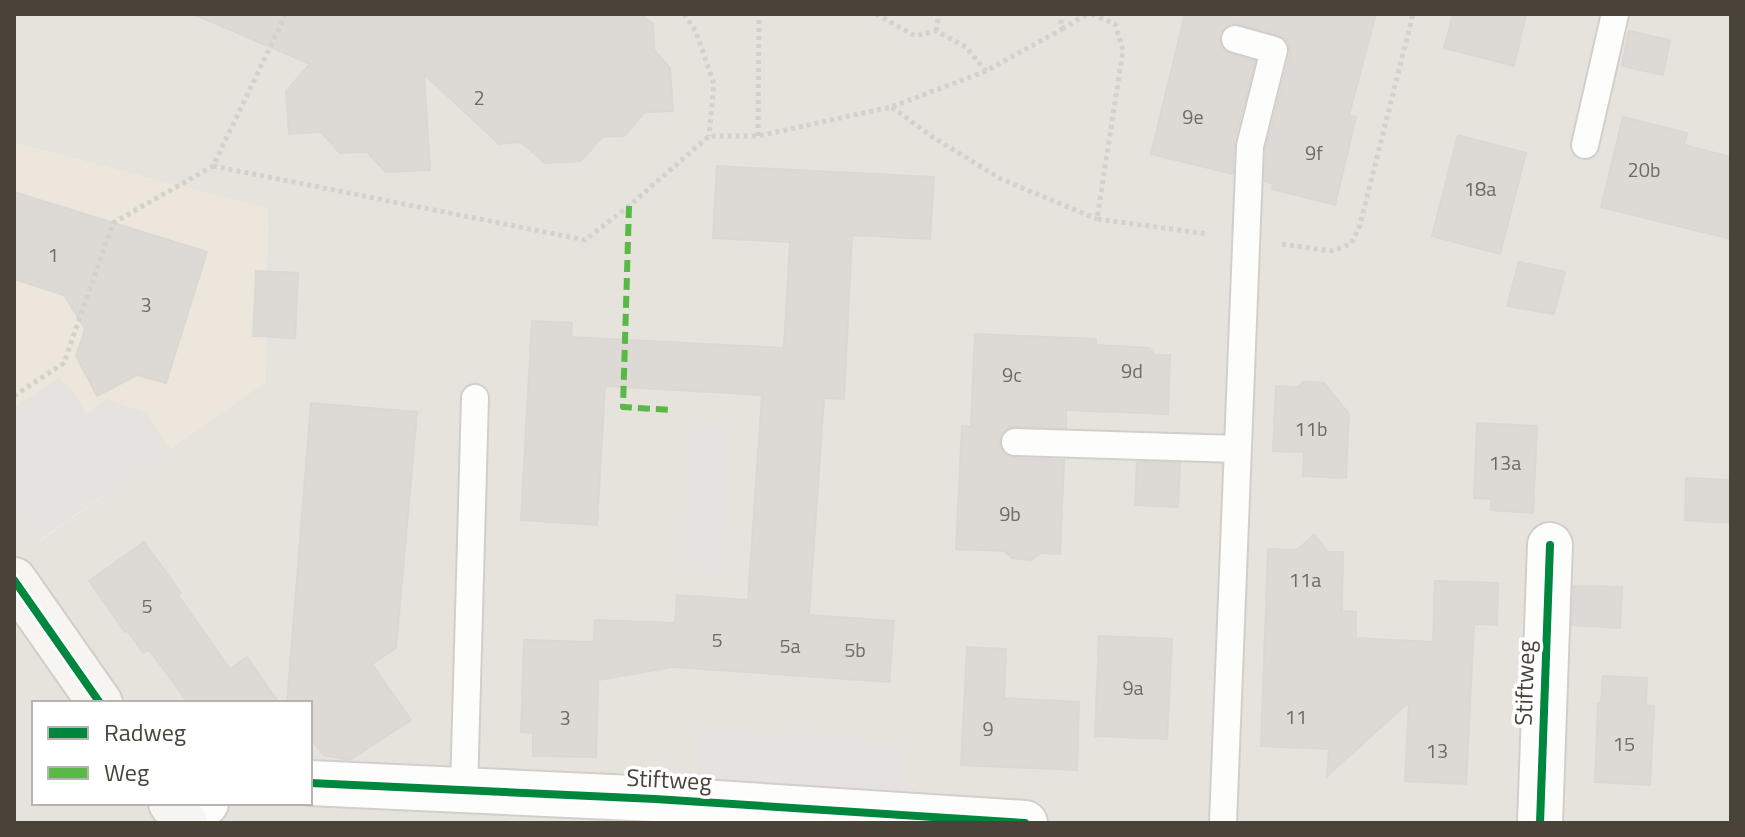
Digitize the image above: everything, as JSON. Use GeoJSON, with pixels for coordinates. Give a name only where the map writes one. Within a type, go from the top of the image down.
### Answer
{"type":"FeatureCollection","features":[{"type":"Feature","properties":{"kind":"main road"},"geometry":{"type":"LineString","coordinates":[[14,580],[99,701]]}},
{"type":"Feature","properties":{"kind":"street","name":"Stiftweg"},"geometry":{"type":"LineString","coordinates":[[1540,823],[1550,545]]}},
{"type":"Feature","properties":{"kind":"street","name":"Stiftweg"},"geometry":{"type":"LineString","coordinates":[[312,783],[655,799],[1025,823]]}},
{"type":"Feature","properties":{"kind":"lane"},"geometry":{"type":"LineString","coordinates":[[1585,145],[1615,14]]}},
{"type":"Feature","properties":{"kind":"lane"},"geometry":{"type":"LineString","coordinates":[[1223,823],[1250,146],[1274,50],[1235,39]]}},
{"type":"Feature","properties":{"kind":"lane"},"geometry":{"type":"LineString","coordinates":[[464,790],[475,398]]}},
{"type":"Feature","properties":{"kind":"lane"},"geometry":{"type":"LineString","coordinates":[[1015,442],[1237,449]]}},
{"type":"Feature","properties":{"kind":"path"},"geometry":{"type":"LineString","coordinates":[[14,396],[64,363],[113,223],[213,166],[286,14]]}},
{"type":"Feature","properties":{"kind":"path"},"geometry":{"type":"LineString","coordinates":[[684,14],[696,32],[714,84],[709,136]]}},
{"type":"Feature","properties":{"kind":"path"},"geometry":{"type":"LineString","coordinates":[[758,136],[759,14]]}},
{"type":"Feature","properties":{"kind":"path"},"geometry":{"type":"LineString","coordinates":[[876,14],[915,36],[936,31],[966,47],[986,71]]}},
{"type":"Feature","properties":{"kind":"path"},"geometry":{"type":"LineString","coordinates":[[936,31],[939,14]]}},
{"type":"Feature","properties":{"kind":"path"},"geometry":{"type":"LineString","coordinates":[[1060,14],[1062,29]]}},
{"type":"Feature","properties":{"kind":"path"},"geometry":{"type":"LineString","coordinates":[[213,166],[585,240],[709,136],[758,136],[891,107],[986,71],[1087,14]]}},
{"type":"Feature","properties":{"kind":"path"},"geometry":{"type":"LineString","coordinates":[[891,107],[1001,179],[1097,219]]}},
{"type":"Feature","properties":{"kind":"shaded area"},"geometry":{"type":"Polygon","coordinates":[[[14,14],[1731,14],[1731,823],[14,823],[14,509],[38,542],[265,382],[268,209],[14,143],[14,14]]]}},
{"type":"Feature","properties":{"kind":"shaded area"},"geometry":{"type":"Polygon","coordinates":[[[14,143],[268,208],[265,382],[37,542],[14,509],[14,143]]]}},
{"type":"Feature","properties":{"kind":"shaded area"},"geometry":{"type":"Polygon","coordinates":[[[59,378],[74,393],[87,415],[107,399],[147,413],[170,449],[37,542],[14,509],[14,407],[59,378]]]}},
{"type":"Feature","properties":{"kind":"shaded area"},"geometry":{"type":"Polygon","coordinates":[[[693,419],[728,421],[721,574],[685,572],[693,419]]]}},
{"type":"Feature","properties":{"kind":"shaded area"},"geometry":{"type":"Polygon","coordinates":[[[698,728],[909,742],[907,792],[695,778],[698,728]]]}},
{"type":"Feature","properties":{"kind":"building"},"geometry":{"type":"Polygon","coordinates":[[[193,14],[641,14],[653,24],[654,50],[670,68],[673,111],[645,112],[624,136],[602,137],[581,161],[545,163],[521,142],[499,144],[424,74],[430,170],[386,172],[367,152],[340,153],[321,132],[289,134],[286,91],[310,64],[193,14]]]}},
{"type":"Feature","properties":{"kind":"building"},"geometry":{"type":"Polygon","coordinates":[[[1185,14],[1376,14],[1349,115],[1356,117],[1335,205],[1272,189],[1273,184],[1265,181],[1266,148],[1290,54],[1286,39],[1279,35],[1232,23],[1224,27],[1219,35],[1224,51],[1255,61],[1234,142],[1233,174],[1151,154],[1185,14]]]}},
{"type":"Feature","properties":{"kind":"building"},"geometry":{"type":"Polygon","coordinates":[[[1453,14],[1526,14],[1514,66],[1444,48],[1453,14]]]}},
{"type":"Feature","properties":{"kind":"building"},"geometry":{"type":"Polygon","coordinates":[[[1629,31],[1670,40],[1663,75],[1622,66],[1629,31]]]}},
{"type":"Feature","properties":{"kind":"building"},"geometry":{"type":"Polygon","coordinates":[[[1623,117],[1687,133],[1684,145],[1731,157],[1731,239],[1601,207],[1623,117]]]}},
{"type":"Feature","properties":{"kind":"building"},"geometry":{"type":"Polygon","coordinates":[[[1458,135],[1526,153],[1500,254],[1432,236],[1458,135]]]}},
{"type":"Feature","properties":{"kind":"building"},"geometry":{"type":"Polygon","coordinates":[[[717,166],[934,177],[930,239],[852,235],[844,399],[824,398],[809,615],[894,621],[889,682],[673,667],[598,680],[596,757],[533,756],[533,733],[521,732],[524,640],[594,642],[595,620],[675,623],[677,595],[748,600],[762,395],[605,386],[597,525],[521,520],[532,321],[572,323],[571,337],[784,348],[790,242],[713,238],[717,166]]]}},
{"type":"Feature","properties":{"kind":"building"},"geometry":{"type":"Polygon","coordinates":[[[14,192],[207,252],[166,383],[137,375],[97,396],[76,356],[85,329],[64,295],[14,279],[14,192]]]}},
{"type":"Feature","properties":{"kind":"building"},"geometry":{"type":"Polygon","coordinates":[[[1519,262],[1565,272],[1554,314],[1507,306],[1519,262]]]}},
{"type":"Feature","properties":{"kind":"building"},"geometry":{"type":"Polygon","coordinates":[[[256,271],[298,273],[295,338],[253,336],[256,271]]]}},
{"type":"Feature","properties":{"kind":"building"},"geometry":{"type":"Polygon","coordinates":[[[975,334],[1096,339],[1096,345],[1150,348],[1154,355],[1170,355],[1168,414],[1066,410],[1066,428],[1015,426],[1001,434],[999,442],[1007,456],[1064,460],[1060,554],[1040,553],[1032,560],[1012,558],[1005,551],[956,549],[962,426],[971,427],[975,334]]]}},
{"type":"Feature","properties":{"kind":"building"},"geometry":{"type":"Polygon","coordinates":[[[1304,382],[1324,383],[1349,414],[1346,478],[1303,476],[1304,452],[1273,451],[1276,386],[1298,387],[1304,382]]]}},
{"type":"Feature","properties":{"kind":"building"},"geometry":{"type":"Polygon","coordinates":[[[311,403],[417,412],[396,648],[372,664],[411,720],[350,760],[323,755],[312,740],[312,701],[287,701],[311,403]]]}},
{"type":"Feature","properties":{"kind":"building"},"geometry":{"type":"Polygon","coordinates":[[[1477,423],[1537,426],[1533,513],[1491,510],[1491,499],[1474,498],[1477,423]]]}},
{"type":"Feature","properties":{"kind":"building"},"geometry":{"type":"Polygon","coordinates":[[[1137,462],[1180,463],[1178,507],[1135,505],[1137,462]]]}},
{"type":"Feature","properties":{"kind":"building"},"geometry":{"type":"Polygon","coordinates":[[[1686,478],[1731,480],[1731,523],[1685,520],[1686,478]]]}},
{"type":"Feature","properties":{"kind":"building"},"geometry":{"type":"Polygon","coordinates":[[[1314,535],[1328,552],[1343,552],[1342,611],[1356,612],[1356,638],[1433,642],[1435,581],[1498,583],[1497,625],[1474,624],[1466,784],[1405,781],[1409,702],[1327,776],[1329,749],[1261,746],[1268,549],[1297,550],[1314,535]]]}},
{"type":"Feature","properties":{"kind":"building"},"geometry":{"type":"Polygon","coordinates":[[[144,542],[230,669],[247,657],[278,701],[187,701],[149,650],[143,653],[127,630],[125,632],[89,581],[144,542]]]}},
{"type":"Feature","properties":{"kind":"building"},"geometry":{"type":"Polygon","coordinates":[[[1574,586],[1622,587],[1620,628],[1572,625],[1574,586]]]}},
{"type":"Feature","properties":{"kind":"building"},"geometry":{"type":"Polygon","coordinates":[[[1099,636],[1172,639],[1167,739],[1095,736],[1099,636]]]}},
{"type":"Feature","properties":{"kind":"building"},"geometry":{"type":"Polygon","coordinates":[[[967,647],[1006,649],[1004,698],[1079,702],[1077,770],[961,765],[967,647]]]}},
{"type":"Feature","properties":{"kind":"building"},"geometry":{"type":"Polygon","coordinates":[[[1603,676],[1647,678],[1646,705],[1654,706],[1650,785],[1595,782],[1598,703],[1601,703],[1603,676]]]}},
{"type":"Feature","properties":{"kind":"marked path"},"geometry":{"type":"LineString","coordinates":[[629,206],[623,407],[671,410]]}},
{"type":"Feature","properties":{"kind":"cycle path"},"geometry":{"type":"LineString","coordinates":[[1540,823],[1550,545]]}},
{"type":"Feature","properties":{"kind":"cycle path"},"geometry":{"type":"LineString","coordinates":[[14,580],[99,701]]}},
{"type":"Feature","properties":{"kind":"cycle path"},"geometry":{"type":"LineString","coordinates":[[312,783],[655,799],[1025,823]]}}]}
